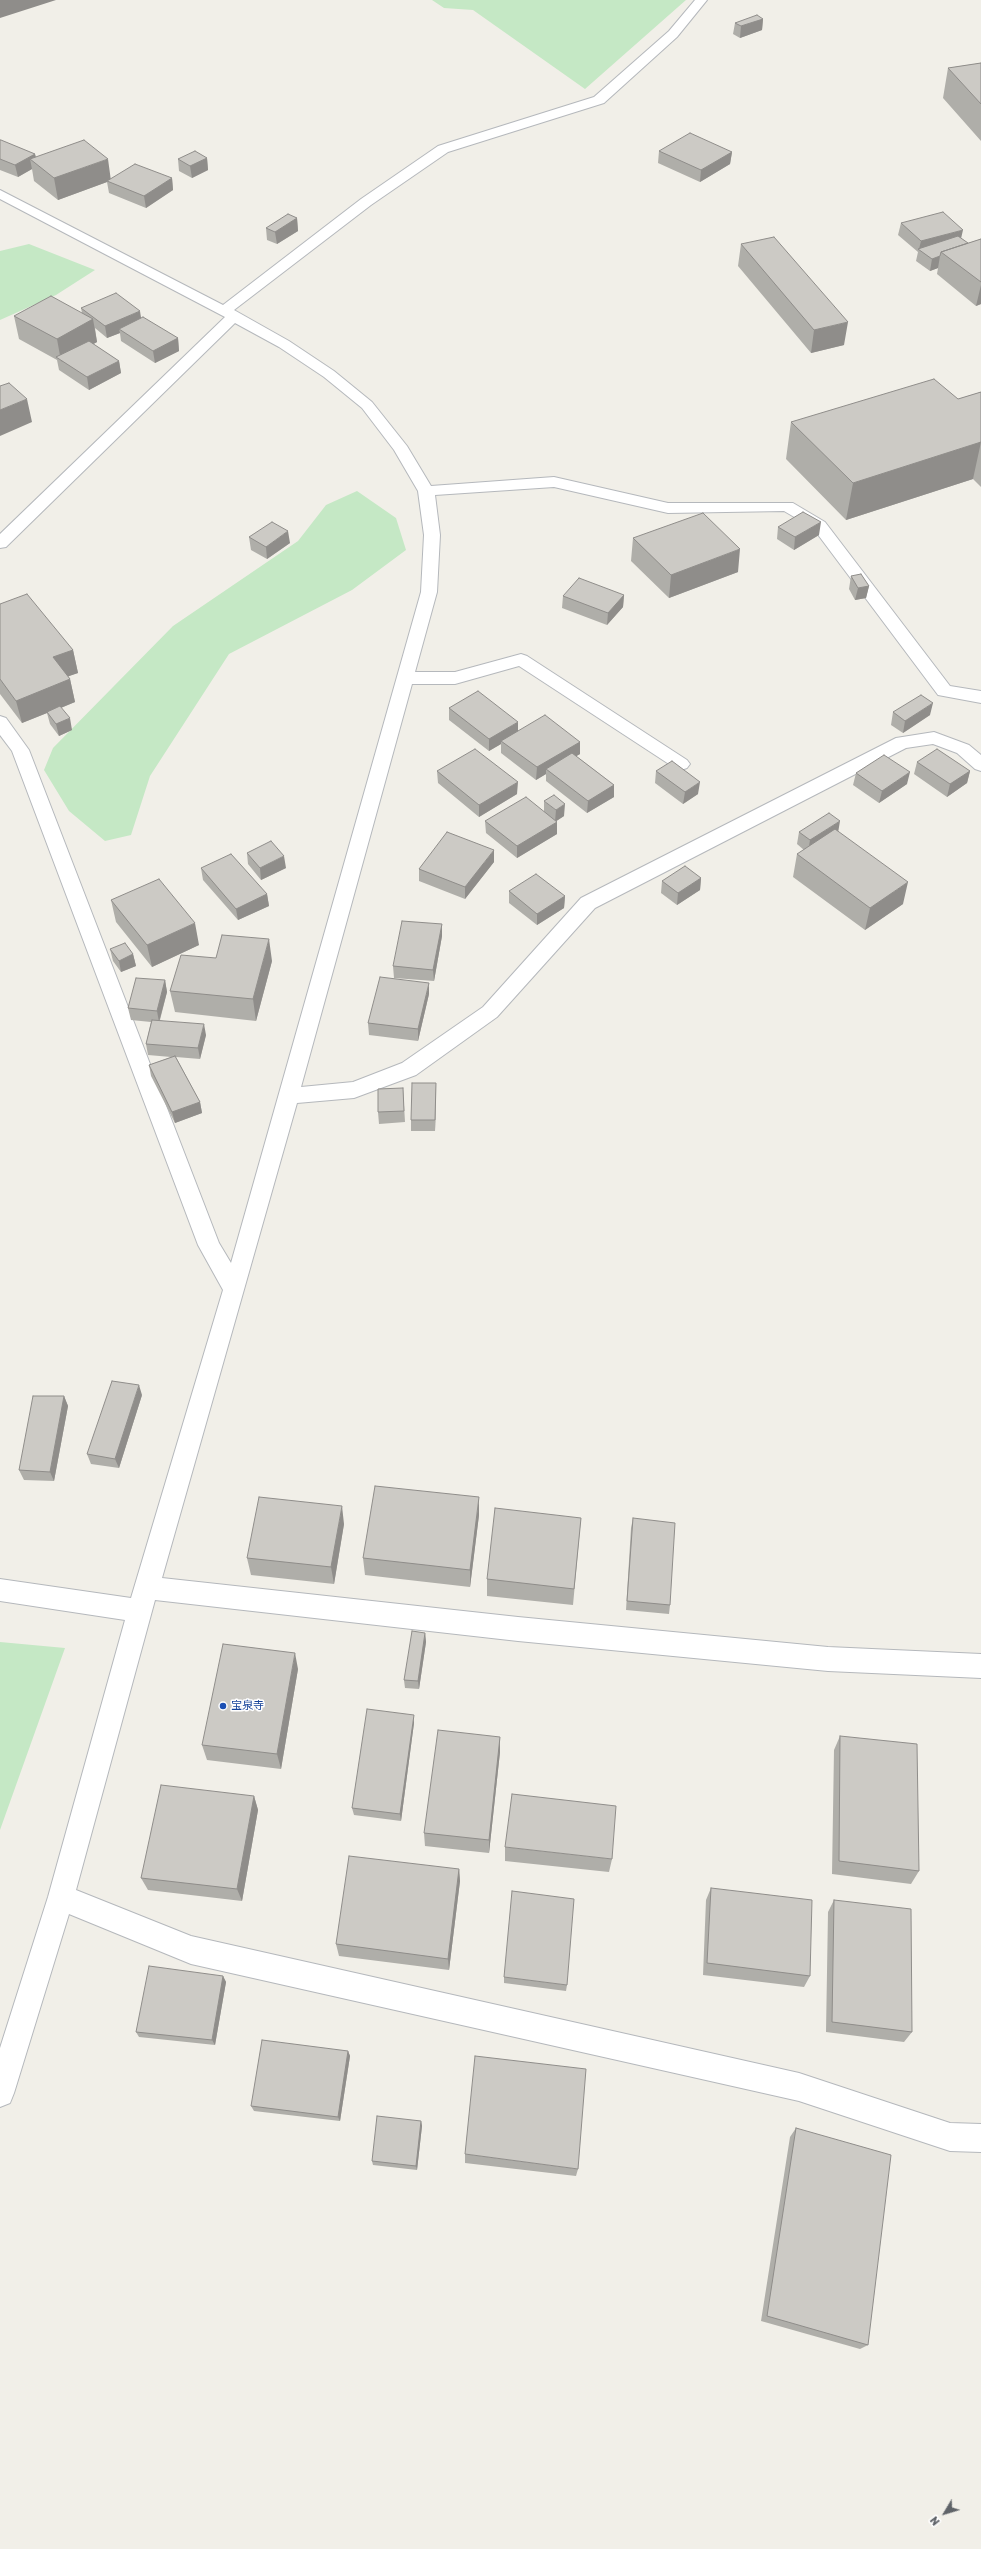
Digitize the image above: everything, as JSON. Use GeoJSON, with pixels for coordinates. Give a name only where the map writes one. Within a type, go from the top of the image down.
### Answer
{"type":"FeatureCollection","features":[{"type":"Feature","properties":{"kind":"street"},"geometry":{"type":"LineString","coordinates":[[0,543],[229,313],[366,202],[443,149],[599,100],[673,34],[701,0]]}},
{"type":"Feature","properties":{"kind":"street"},"geometry":{"type":"LineString","coordinates":[[0,194],[229,313],[284,344],[329,374],[367,405],[401,449],[426,491],[432,535],[429,592],[234,1290],[140,1611],[61,1897],[0,2093]]}},
{"type":"Feature","properties":{"kind":"street"},"geometry":{"type":"LineString","coordinates":[[426,491],[554,482],[668,508],[787,506],[819,525],[944,691],[981,697]]}},
{"type":"Feature","properties":{"kind":"street"},"geometry":{"type":"LineString","coordinates":[[405,678],[455,678],[521,660],[681,764]]}},
{"type":"Feature","properties":{"kind":"street"},"geometry":{"type":"LineString","coordinates":[[0,722],[20,750],[209,1245],[234,1290]]}},
{"type":"Feature","properties":{"kind":"street"},"geometry":{"type":"LineString","coordinates":[[288,1096],[354,1090],[409,1069],[490,1012],[588,903],[902,742],[934,738],[963,749],[981,764]]}},
{"type":"Feature","properties":{"kind":"street"},"geometry":{"type":"LineString","coordinates":[[147,1588],[518,1629],[821,1658],[981,1666]]}},
{"type":"Feature","properties":{"kind":"street"},"geometry":{"type":"LineString","coordinates":[[0,1590],[140,1611]]}},
{"type":"Feature","properties":{"kind":"street"},"geometry":{"type":"LineString","coordinates":[[61,1897],[191,1950],[799,2087],[950,2137],[981,2138]]}},
{"type":"Feature","properties":{"kind":"green space"},"geometry":{"type":"Polygon","coordinates":[[[432,0],[686,0],[585,89],[473,10],[444,8],[432,0]]]}},
{"type":"Feature","properties":{"kind":"green space"},"geometry":{"type":"Polygon","coordinates":[[[29,244],[95,270],[56,295],[0,320],[0,251],[29,244]]]}},
{"type":"Feature","properties":{"kind":"green space"},"geometry":{"type":"Polygon","coordinates":[[[357,491],[396,518],[406,550],[352,590],[229,654],[150,776],[131,835],[105,841],[69,811],[44,770],[53,748],[173,626],[298,541],[326,505],[357,491]]]}},
{"type":"Feature","properties":{"kind":"green space"},"geometry":{"type":"Polygon","coordinates":[[[0,1642],[65,1648],[0,1830],[0,1642]]]}},
{"type":"Feature","properties":{"kind":"building"},"geometry":{"type":"Polygon","coordinates":[[[757,15],[763,19],[741,26],[735,23],[757,15]]]}},
{"type":"Feature","properties":{"kind":"building"},"geometry":{"type":"Polygon","coordinates":[[[981,63],[981,104],[948,68],[981,63]]]}},
{"type":"Feature","properties":{"kind":"building"},"geometry":{"type":"Polygon","coordinates":[[[690,133],[732,152],[701,170],[659,151],[690,133]]]}},
{"type":"Feature","properties":{"kind":"building"},"geometry":{"type":"Polygon","coordinates":[[[0,140],[35,154],[15,165],[0,159],[0,140]]]}},
{"type":"Feature","properties":{"kind":"building"},"geometry":{"type":"Polygon","coordinates":[[[84,140],[108,159],[54,178],[30,159],[84,140]]]}},
{"type":"Feature","properties":{"kind":"building"},"geometry":{"type":"Polygon","coordinates":[[[195,151],[207,158],[190,166],[178,159],[195,151]]]}},
{"type":"Feature","properties":{"kind":"building"},"geometry":{"type":"Polygon","coordinates":[[[135,164],[172,178],[144,196],[107,181],[135,164]]]}},
{"type":"Feature","properties":{"kind":"building"},"geometry":{"type":"Polygon","coordinates":[[[943,212],[963,230],[921,241],[901,223],[943,212]]]}},
{"type":"Feature","properties":{"kind":"building"},"geometry":{"type":"Polygon","coordinates":[[[288,214],[297,218],[275,232],[266,228],[288,214]]]}},
{"type":"Feature","properties":{"kind":"building"},"geometry":{"type":"Polygon","coordinates":[[[958,236],[968,243],[941,252],[940,256],[932,259],[918,249],[958,236]]]}},
{"type":"Feature","properties":{"kind":"building"},"geometry":{"type":"Polygon","coordinates":[[[774,237],[848,322],[814,330],[741,244],[774,237]]]}},
{"type":"Feature","properties":{"kind":"building"},"geometry":{"type":"Polygon","coordinates":[[[981,239],[981,282],[941,252],[981,239]]]}},
{"type":"Feature","properties":{"kind":"building"},"geometry":{"type":"Polygon","coordinates":[[[116,293],[140,311],[105,326],[81,308],[116,293]]]}},
{"type":"Feature","properties":{"kind":"building"},"geometry":{"type":"Polygon","coordinates":[[[51,296],[93,319],[57,339],[14,316],[51,296]]]}},
{"type":"Feature","properties":{"kind":"building"},"geometry":{"type":"Polygon","coordinates":[[[143,317],[178,338],[153,351],[119,329],[143,317]]]}},
{"type":"Feature","properties":{"kind":"building"},"geometry":{"type":"Polygon","coordinates":[[[89,341],[119,361],[87,377],[56,357],[89,341]]]}},
{"type":"Feature","properties":{"kind":"building"},"geometry":{"type":"Polygon","coordinates":[[[934,379],[958,399],[981,392],[981,442],[853,483],[791,422],[934,379]]]}},
{"type":"Feature","properties":{"kind":"building"},"geometry":{"type":"Polygon","coordinates":[[[9,383],[27,399],[0,410],[0,386],[9,383]]]}},
{"type":"Feature","properties":{"kind":"building"},"geometry":{"type":"Polygon","coordinates":[[[803,512],[821,522],[795,537],[778,527],[803,512]]]}},
{"type":"Feature","properties":{"kind":"building"},"geometry":{"type":"Polygon","coordinates":[[[703,513],[740,549],[671,575],[633,538],[703,513]]]}},
{"type":"Feature","properties":{"kind":"building"},"geometry":{"type":"Polygon","coordinates":[[[272,522],[288,531],[266,547],[249,537],[272,522]]]}},
{"type":"Feature","properties":{"kind":"building"},"geometry":{"type":"Polygon","coordinates":[[[861,574],[869,586],[858,588],[851,576],[861,574]]]}},
{"type":"Feature","properties":{"kind":"building"},"geometry":{"type":"Polygon","coordinates":[[[579,578],[624,595],[608,613],[563,596],[579,578]]]}},
{"type":"Feature","properties":{"kind":"building"},"geometry":{"type":"Polygon","coordinates":[[[27,594],[73,650],[53,657],[70,679],[16,701],[0,679],[0,604],[27,594]]]}},
{"type":"Feature","properties":{"kind":"building"},"geometry":{"type":"Polygon","coordinates":[[[478,691],[518,722],[489,739],[449,708],[478,691]]]}},
{"type":"Feature","properties":{"kind":"building"},"geometry":{"type":"Polygon","coordinates":[[[921,695],[933,703],[905,721],[893,712],[921,695]]]}},
{"type":"Feature","properties":{"kind":"building"},"geometry":{"type":"Polygon","coordinates":[[[60,706],[70,718],[56,724],[47,712],[60,706]]]}},
{"type":"Feature","properties":{"kind":"building"},"geometry":{"type":"Polygon","coordinates":[[[545,715],[580,742],[537,767],[501,741],[545,715]]]}},
{"type":"Feature","properties":{"kind":"building"},"geometry":{"type":"Polygon","coordinates":[[[475,749],[518,782],[479,805],[437,771],[475,749]]]}},
{"type":"Feature","properties":{"kind":"building"},"geometry":{"type":"Polygon","coordinates":[[[937,749],[970,771],[950,784],[917,762],[937,749]]]}},
{"type":"Feature","properties":{"kind":"building"},"geometry":{"type":"Polygon","coordinates":[[[572,753],[614,785],[588,801],[546,769],[572,753]]]}},
{"type":"Feature","properties":{"kind":"building"},"geometry":{"type":"Polygon","coordinates":[[[884,755],[910,772],[882,791],[856,773],[884,755]]]}},
{"type":"Feature","properties":{"kind":"building"},"geometry":{"type":"Polygon","coordinates":[[[672,761],[700,782],[685,792],[656,771],[672,761]]]}},
{"type":"Feature","properties":{"kind":"building"},"geometry":{"type":"Polygon","coordinates":[[[554,795],[565,804],[556,810],[544,801],[554,795]]]}},
{"type":"Feature","properties":{"kind":"building"},"geometry":{"type":"Polygon","coordinates":[[[526,797],[557,822],[517,846],[485,821],[526,797]]]}},
{"type":"Feature","properties":{"kind":"building"},"geometry":{"type":"Polygon","coordinates":[[[829,813],[840,821],[810,840],[799,832],[829,813]]]}},
{"type":"Feature","properties":{"kind":"building"},"geometry":{"type":"Polygon","coordinates":[[[835,829],[908,882],[870,908],[797,854],[835,829]]]}},
{"type":"Feature","properties":{"kind":"building"},"geometry":{"type":"Polygon","coordinates":[[[447,832],[494,850],[465,887],[419,869],[447,832]]]}},
{"type":"Feature","properties":{"kind":"building"},"geometry":{"type":"Polygon","coordinates":[[[271,841],[284,856],[260,868],[247,853],[271,841]]]}},
{"type":"Feature","properties":{"kind":"building"},"geometry":{"type":"Polygon","coordinates":[[[231,854],[267,894],[236,909],[201,868],[231,854]]]}},
{"type":"Feature","properties":{"kind":"building"},"geometry":{"type":"Polygon","coordinates":[[[685,866],[701,878],[678,893],[662,881],[685,866]]]}},
{"type":"Feature","properties":{"kind":"building"},"geometry":{"type":"Polygon","coordinates":[[[536,874],[565,896],[537,914],[509,891],[536,874]]]}},
{"type":"Feature","properties":{"kind":"building"},"geometry":{"type":"Polygon","coordinates":[[[159,879],[195,923],[147,945],[111,900],[159,879]]]}},
{"type":"Feature","properties":{"kind":"building"},"geometry":{"type":"Polygon","coordinates":[[[402,921],[442,924],[433,970],[393,966],[402,921]]]}},
{"type":"Feature","properties":{"kind":"building"},"geometry":{"type":"Polygon","coordinates":[[[222,935],[269,939],[253,999],[170,991],[181,955],[216,958],[222,935]]]}},
{"type":"Feature","properties":{"kind":"building"},"geometry":{"type":"Polygon","coordinates":[[[125,943],[133,954],[119,961],[110,949],[125,943]]]}},
{"type":"Feature","properties":{"kind":"building"},"geometry":{"type":"Polygon","coordinates":[[[380,977],[429,983],[418,1029],[368,1023],[380,977]]]}},
{"type":"Feature","properties":{"kind":"building"},"geometry":{"type":"Polygon","coordinates":[[[136,978],[165,980],[157,1011],[128,1008],[136,978]]]}},
{"type":"Feature","properties":{"kind":"building"},"geometry":{"type":"Polygon","coordinates":[[[152,1020],[204,1024],[198,1048],[146,1044],[152,1020]]]}},
{"type":"Feature","properties":{"kind":"building"},"geometry":{"type":"Polygon","coordinates":[[[175,1056],[200,1102],[172,1112],[149,1065],[175,1056]]]}},
{"type":"Feature","properties":{"kind":"building"},"geometry":{"type":"Polygon","coordinates":[[[412,1083],[436,1083],[435,1120],[411,1120],[412,1083]]]}},
{"type":"Feature","properties":{"kind":"building"},"geometry":{"type":"Polygon","coordinates":[[[403,1088],[404,1111],[378,1112],[378,1089],[403,1088]]]}},
{"type":"Feature","properties":{"kind":"building"},"geometry":{"type":"Polygon","coordinates":[[[112,1381],[139,1385],[115,1459],[87,1454],[112,1381]]]}},
{"type":"Feature","properties":{"kind":"building"},"geometry":{"type":"Polygon","coordinates":[[[33,1396],[64,1396],[50,1472],[19,1470],[33,1396]]]}},
{"type":"Feature","properties":{"kind":"building"},"geometry":{"type":"Polygon","coordinates":[[[375,1486],[479,1497],[470,1570],[363,1558],[375,1486]]]}},
{"type":"Feature","properties":{"kind":"building"},"geometry":{"type":"Polygon","coordinates":[[[259,1497],[342,1506],[331,1567],[247,1558],[259,1497]]]}},
{"type":"Feature","properties":{"kind":"building"},"geometry":{"type":"Polygon","coordinates":[[[495,1508],[581,1518],[574,1589],[487,1579],[495,1508]]]}},
{"type":"Feature","properties":{"kind":"building"},"geometry":{"type":"Polygon","coordinates":[[[633,1518],[675,1523],[670,1605],[627,1601],[633,1518]]]}},
{"type":"Feature","properties":{"kind":"building"},"geometry":{"type":"Polygon","coordinates":[[[412,1631],[425,1633],[418,1681],[404,1680],[412,1631]]]}},
{"type":"Feature","properties":{"kind":"building"},"geometry":{"type":"Polygon","coordinates":[[[223,1644],[295,1653],[277,1754],[202,1745],[223,1644]]]}},
{"type":"Feature","properties":{"kind":"building"},"geometry":{"type":"Polygon","coordinates":[[[367,1709],[414,1715],[400,1814],[352,1808],[367,1709]]]}},
{"type":"Feature","properties":{"kind":"building"},"geometry":{"type":"Polygon","coordinates":[[[438,1730],[500,1737],[489,1840],[424,1833],[438,1730]]]}},
{"type":"Feature","properties":{"kind":"building"},"geometry":{"type":"Polygon","coordinates":[[[840,1736],[917,1744],[919,1871],[839,1861],[840,1736]]]}},
{"type":"Feature","properties":{"kind":"building"},"geometry":{"type":"Polygon","coordinates":[[[161,1785],[254,1796],[237,1889],[141,1878],[161,1785]]]}},
{"type":"Feature","properties":{"kind":"building"},"geometry":{"type":"Polygon","coordinates":[[[512,1794],[616,1806],[612,1859],[505,1847],[512,1794]]]}},
{"type":"Feature","properties":{"kind":"building"},"geometry":{"type":"Polygon","coordinates":[[[349,1856],[459,1869],[448,1959],[336,1944],[349,1856]]]}},
{"type":"Feature","properties":{"kind":"building"},"geometry":{"type":"Polygon","coordinates":[[[711,1888],[812,1900],[810,1976],[707,1963],[711,1888]]]}},
{"type":"Feature","properties":{"kind":"building"},"geometry":{"type":"Polygon","coordinates":[[[512,1891],[574,1899],[567,1985],[504,1977],[512,1891]]]}},
{"type":"Feature","properties":{"kind":"building"},"geometry":{"type":"Polygon","coordinates":[[[834,1900],[911,1909],[912,2032],[832,2022],[834,1900]]]}},
{"type":"Feature","properties":{"kind":"building"},"geometry":{"type":"Polygon","coordinates":[[[149,1966],[223,1976],[212,2040],[136,2032],[149,1966]]]}},
{"type":"Feature","properties":{"kind":"building"},"geometry":{"type":"Polygon","coordinates":[[[262,2040],[348,2051],[338,2117],[251,2106],[262,2040]]]}},
{"type":"Feature","properties":{"kind":"building"},"geometry":{"type":"Polygon","coordinates":[[[475,2056],[586,2069],[578,2169],[465,2154],[475,2056]]]}},
{"type":"Feature","properties":{"kind":"building"},"geometry":{"type":"Polygon","coordinates":[[[377,2116],[421,2121],[416,2166],[372,2161],[377,2116]]]}},
{"type":"Feature","properties":{"kind":"building"},"geometry":{"type":"Polygon","coordinates":[[[796,2128],[891,2155],[868,2345],[767,2316],[796,2128]]]}},
{"type":"Feature","properties":{"kind":"place","name":"宝泉寺"},"geometry":{"type":"Point","coordinates":[223,1706]}}]}
